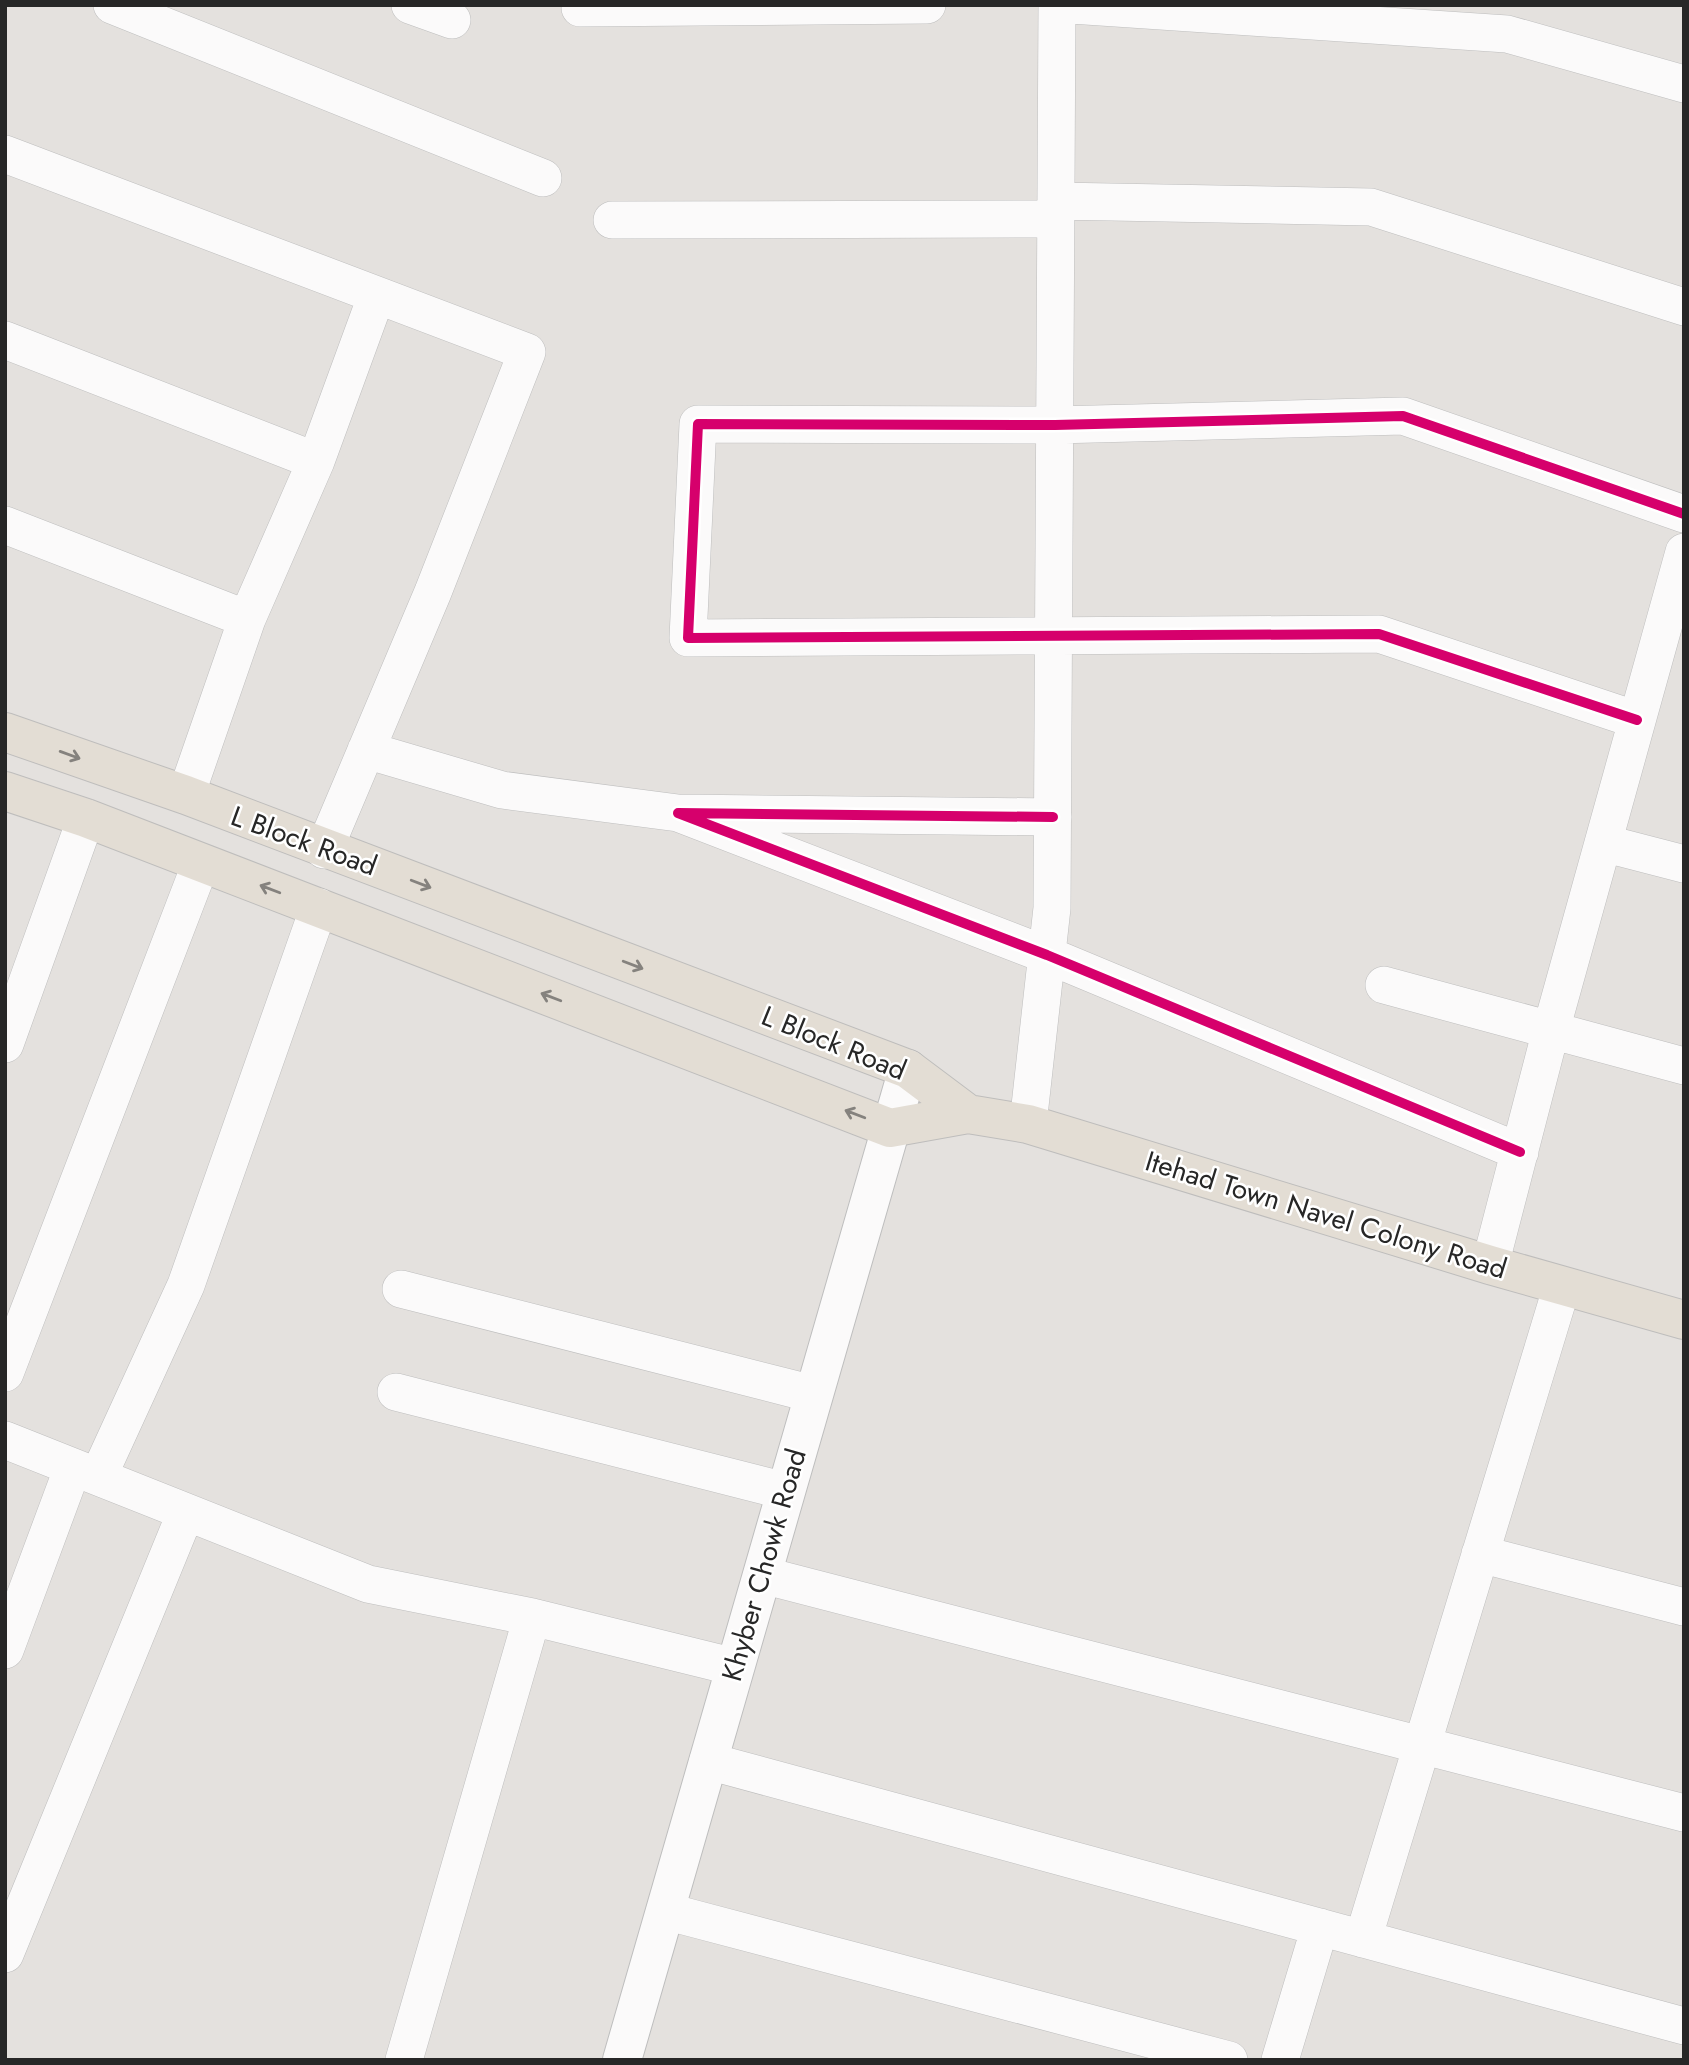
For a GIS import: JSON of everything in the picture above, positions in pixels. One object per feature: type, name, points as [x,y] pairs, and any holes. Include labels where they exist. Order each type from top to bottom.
[{"type":"main road","name":"L Block Road","points":[[5,732],[186,795],[324,850],[908,1069],[968,1114]]},
{"type":"main road","name":"L Block Road","points":[[5,791],[86,818],[890,1128],[968,1114]]},
{"type":"main road","name":"Itehad Town Navel Colony Road","points":[[968,1114],[1028,1124],[1490,1265],[1684,1320]]},
{"type":"street","points":[[112,5],[543,178]]},
{"type":"street","points":[[410,5],[452,20]]},
{"type":"street","points":[[580,8],[927,5]]},
{"type":"street","points":[[1028,1124],[1052,908],[1058,5]]},
{"type":"street","points":[[1071,5],[1507,34],[1684,84]]},
{"type":"street","points":[[5,154],[376,297],[527,352],[433,592],[324,850]]},
{"type":"street","points":[[612,220],[1056,210],[1371,207],[1684,307]]},
{"type":"street","points":[[186,795],[247,619],[316,461],[376,297]]},
{"type":"street","points":[[5,340],[316,461]]},
{"type":"street","points":[[1637,720],[1378,634],[688,638],[698,424],[1055,425],[1403,416],[1684,514]]},
{"type":"street","points":[[5,526],[247,619]]},
{"type":"street","points":[[1490,1265],[1551,1030],[1637,720],[1674,626],[1684,552]]},
{"type":"street","points":[[366,750],[502,790],[678,813],[1053,817]]},
{"type":"street","points":[[678,813],[1047,955],[1520,1152]]},
{"type":"street","points":[[5,1044],[86,818]]},
{"type":"street","points":[[1603,843],[1684,864]]},
{"type":"street","points":[[5,1373],[201,863]]},
{"type":"street","points":[[5,1650],[86,1472],[186,1285],[319,907]]},
{"type":"street","points":[[1384,985],[1684,1066]]},
{"type":"street","name":"Khyber Chowk Road","points":[[622,2060],[908,1069]]},
{"type":"street","points":[[1363,1939],[1562,1286]]},
{"type":"street","points":[[401,1289],[813,1394]]},
{"type":"street","points":[[397,1392],[785,1491]]},
{"type":"street","points":[[5,1440],[368,1584],[532,1617],[735,1667]]},
{"type":"street","points":[[5,1954],[186,1512]]},
{"type":"street","points":[[1480,1554],[1684,1607]]},
{"type":"street","points":[[762,1575],[1684,1813]]},
{"type":"street","points":[[404,2060],[532,1617]]},
{"type":"street","points":[[708,1761],[1684,2026]]},
{"type":"street","points":[[665,1911],[1229,2060]]},
{"type":"street","points":[[1280,2060],[1320,1927]]},
{"type":"cycle path","points":[[1637,720],[1379,634],[688,638],[698,424],[1055,425],[1403,416],[1684,514]]},
{"type":"cycle path","points":[[1053,817],[678,813],[1047,955],[1520,1152]]}]
